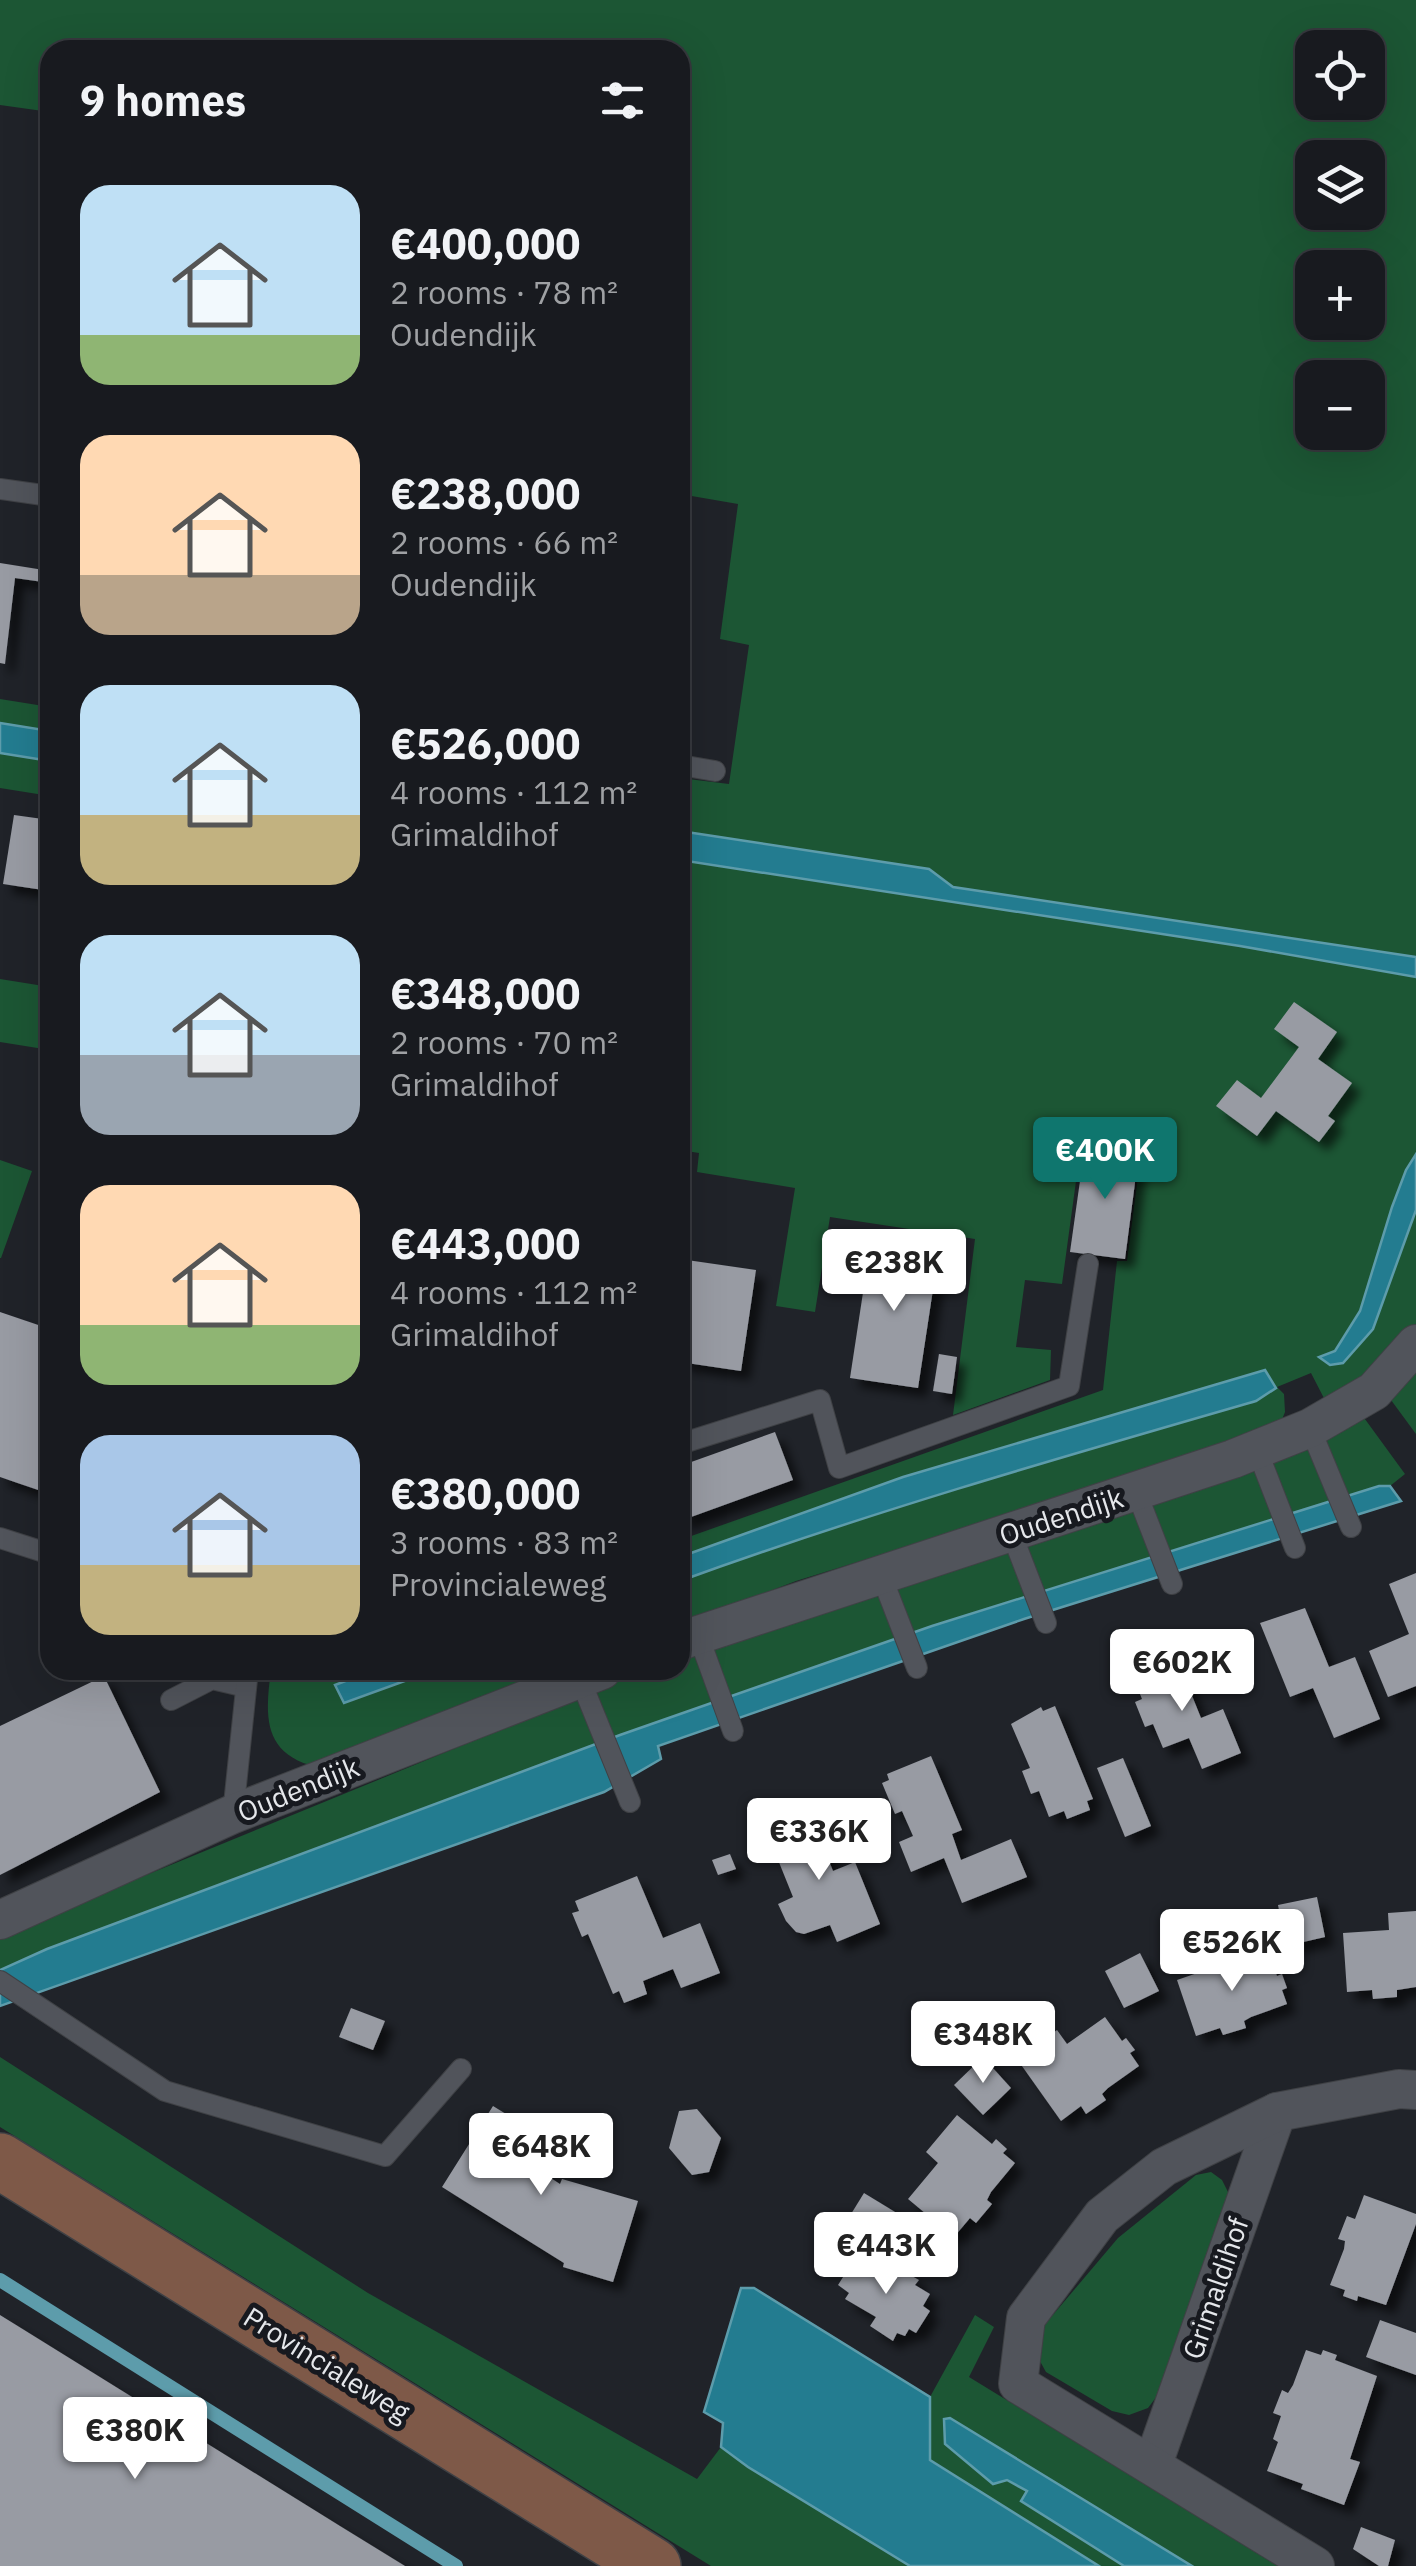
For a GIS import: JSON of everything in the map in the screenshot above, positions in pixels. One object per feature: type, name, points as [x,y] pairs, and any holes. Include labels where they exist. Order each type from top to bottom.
[{"type":"main road","name":"Provincialeweg","points":[[0,2162],[653,2566]]},
{"type":"street","name":"Oudendijk","points":[[690,1638],[1257,1450],[1310,1428],[1374,1392],[1416,1344]]},
{"type":"street","name":"Oudendijk","points":[[0,1920],[233,1814],[576,1680]]},
{"type":"street","points":[[1315,2566],[1018,2384],[1026,2318],[1102,2216],[1164,2167],[1277,2112],[1399,2089],[1416,2090]]},
{"type":"street","name":"Grimaldihof","points":[[1153,2464],[1277,2112]]},
{"type":"lane","points":[[0,489],[40,495]]},
{"type":"lane","points":[[690,766],[715,770]]},
{"type":"lane","points":[[690,1441],[820,1400],[839,1468],[1070,1386],[1088,1264]]},
{"type":"lane","points":[[1310,1428],[1351,1527]]},
{"type":"lane","points":[[1257,1450],[1295,1548]]},
{"type":"lane","points":[[1136,1491],[1172,1584]]},
{"type":"lane","points":[[1012,1532],[1046,1623]]},
{"type":"lane","points":[[0,1538],[40,1551]]},
{"type":"lane","points":[[881,1575],[917,1668]]},
{"type":"lane","points":[[690,1640],[716,1685],[733,1731]]},
{"type":"lane","points":[[170,1700],[212,1680]]},
{"type":"lane","points":[[233,1814],[247,1680]]},
{"type":"lane","points":[[592,1680],[598,1724],[630,1802]]},
{"type":"lane","points":[[0,1980],[165,2091],[385,2156],[461,2069]]},
{"type":"green space","points":[[0,0],[1416,0],[1416,957],[953,887],[929,869],[690,833],[690,779],[729,784],[749,645],[720,639],[738,504],[690,496],[690,40],[40,40],[40,111],[0,105]]},
{"type":"green space","points":[[0,699],[40,705],[40,729],[0,723]]},
{"type":"green space","points":[[0,753],[40,759],[40,794],[0,788]]},
{"type":"green space","points":[[690,862],[1416,977],[1416,1154],[1392,1207],[1360,1311],[1335,1351],[1321,1357],[1330,1365],[1373,1329],[1416,1210],[1416,1326],[1385,1364],[1328,1406],[1311,1373],[1277,1387],[1284,1394],[1285,1412],[1277,1432],[796,1581],[690,1621],[690,1577],[823,1529],[1011,1471],[1265,1370],[903,1477],[690,1553],[690,1536],[1103,1390],[1117,1261],[1127,1261],[1142,1146],[1082,1137],[1062,1284],[1025,1280],[1016,1347],[1051,1350],[1050,1380],[953,1415],[975,1239],[830,1217],[815,1312],[776,1306],[795,1188],[697,1172],[699,1153],[690,1152]]},
{"type":"green space","points":[[0,979],[40,985],[40,1048],[0,1042]]},
{"type":"green space","points":[[0,1160],[32,1171],[1,1258],[0,1258]]},
{"type":"green space","points":[[1416,1369],[1416,1434],[1391,1400]]},
{"type":"green space","points":[[1362,1415],[1405,1474],[1390,1486],[1379,1486],[47,1949],[0,1970],[0,1935],[622,1680],[690,1680],[690,1653],[1311,1448]]},
{"type":"green space","points":[[270,1680],[348,1680],[335,1685],[345,1702],[407,1680],[539,1680],[317,1767],[286,1753],[277,1742],[268,1717]]},
{"type":"green space","points":[[0,2057],[368,2293],[697,2479],[721,2447],[910,2566],[711,2566],[0,2127]]},
{"type":"green space","points":[[1211,2172],[1222,2180],[1230,2196],[1157,2396],[1148,2408],[1129,2415],[1112,2411],[1046,2372],[1036,2354],[1041,2329],[1118,2238],[1196,2175]]},
{"type":"green space","points":[[975,2315],[994,2327],[969,2377],[1278,2566],[1192,2566],[950,2418],[1007,2480],[1027,2491],[1022,2501],[1124,2566],[1099,2566],[929,2460],[930,2397]]},
{"type":"water","points":[[0,723],[40,729],[40,759],[0,753]]},
{"type":"water","points":[[690,833],[929,869],[953,887],[1416,957],[1416,977],[690,862]]},
{"type":"water","points":[[1416,1154],[1416,1210],[1373,1329],[1343,1363],[1330,1365],[1319,1357],[1335,1351],[1360,1311],[1392,1207]]},
{"type":"water","points":[[1265,1370],[1276,1388],[1256,1401],[895,1508],[690,1577],[690,1553],[903,1477]]},
{"type":"water","points":[[1379,1486],[1390,1486],[1401,1501],[1024,1619],[658,1746],[661,1759],[604,1792],[0,2006],[0,1970],[47,1949],[620,1735],[932,1626]]},
{"type":"water","points":[[348,1680],[407,1680],[344,1703],[335,1685]]},
{"type":"water","points":[[741,2288],[754,2288],[930,2397],[930,2460],[1099,2566],[910,2566],[721,2447],[723,2423],[704,2412]]},
{"type":"water","points":[[950,2418],[1192,2566],[1124,2566],[1021,2501],[1027,2491],[1007,2480],[993,2484],[945,2444],[944,2419]]},
{"type":"building","points":[[0,563],[40,569],[40,582],[15,578],[5,664],[0,663]]},
{"type":"building","points":[[14,815],[40,819],[40,890],[3,884]]},
{"type":"building","points":[[1294,1002],[1337,1032],[1318,1059],[1352,1083],[1328,1116],[1335,1121],[1319,1142],[1276,1111],[1257,1136],[1216,1106],[1237,1080],[1261,1098],[1299,1047],[1274,1029]]},
{"type":"building","points":[[1085,1145],[1139,1152],[1125,1259],[1070,1252]]},
{"type":"building","points":[[871,1240],[939,1250],[918,1388],[850,1378]]},
{"type":"building","points":[[690,1260],[756,1270],[741,1371],[690,1363]]},
{"type":"building","points":[[0,1312],[40,1326],[40,1491],[0,1477]]},
{"type":"building","points":[[939,1354],[957,1357],[952,1394],[933,1391]]},
{"type":"building","points":[[775,1432],[793,1480],[690,1517],[690,1462]]},
{"type":"building","points":[[1416,1573],[1416,1686],[1388,1697],[1369,1651],[1409,1634],[1389,1584]]},
{"type":"building","points":[[1305,1608],[1329,1667],[1355,1657],[1380,1719],[1334,1738],[1313,1688],[1290,1697],[1260,1623]]},
{"type":"building","points":[[1176,1656],[1201,1718],[1223,1709],[1241,1753],[1202,1769],[1189,1738],[1163,1748],[1153,1724],[1145,1727],[1135,1702],[1142,1699],[1132,1674],[1162,1658],[1163,1661]]},
{"type":"building","points":[[96,1680],[106,1680],[160,1792],[0,1875],[0,1726]]},
{"type":"building","points":[[1055,1706],[1093,1799],[1087,1801],[1090,1810],[1067,1819],[1064,1811],[1049,1817],[1039,1791],[1031,1794],[1022,1771],[1030,1768],[1011,1724],[1041,1707],[1043,1711]]},
{"type":"building","points":[[931,1756],[962,1830],[952,1834],[961,1860],[1011,1839],[1027,1877],[962,1903],[944,1858],[911,1872],[899,1842],[913,1836],[902,1811],[895,1814],[882,1783],[889,1780],[887,1774]]},
{"type":"building","points":[[1123,1758],[1151,1826],[1125,1837],[1097,1768]]},
{"type":"building","points":[[804,1809],[806,1814],[810,1813],[833,1871],[855,1862],[880,1924],[837,1942],[830,1925],[804,1934],[796,1932],[786,1921],[778,1904],[793,1897],[766,1830],[784,1824],[781,1817]]},
{"type":"building","points":[[730,1854],[736,1869],[718,1875],[712,1860]]},
{"type":"building","points":[[637,1876],[663,1938],[700,1923],[720,1973],[681,1988],[673,1969],[643,1981],[647,1994],[624,2003],[619,1991],[613,1994],[588,1934],[582,1937],[572,1913],[579,1911],[575,1901]]},
{"type":"building","points":[[1317,1897],[1325,1937],[1286,1946],[1278,1905]]},
{"type":"building","points":[[1416,1911],[1416,1987],[1397,1990],[1397,1997],[1373,1999],[1372,1990],[1347,1992],[1343,1933],[1389,1930],[1388,1913]]},
{"type":"building","points":[[1267,1949],[1277,1976],[1282,1974],[1287,2004],[1244,2021],[1246,2028],[1223,2035],[1220,2028],[1196,2036],[1177,1980]]},
{"type":"building","points":[[1140,1953],[1159,1991],[1124,2008],[1105,1971]]},
{"type":"building","points":[[351,2008],[385,2021],[373,2050],[339,2037]]},
{"type":"building","points":[[1105,2017],[1122,2041],[1126,2038],[1135,2050],[1130,2053],[1139,2066],[1102,2094],[1106,2100],[1086,2114],[1081,2106],[1061,2121],[1017,2059],[1057,2030],[1067,2044]]},
{"type":"building","points":[[983,2057],[1011,2088],[983,2115],[954,2085]]},
{"type":"building","points":[[493,2106],[553,2143],[537,2169],[560,2184],[562,2179],[638,2201],[613,2282],[563,2267],[564,2263],[442,2187]]},
{"type":"building","points":[[697,2109],[721,2138],[709,2172],[692,2175],[669,2148],[679,2111]]},
{"type":"building","points":[[957,2115],[992,2144],[996,2139],[1007,2149],[1003,2153],[1015,2163],[991,2192],[987,2200],[992,2204],[976,2223],[970,2218],[954,2237],[908,2199],[938,2163],[926,2152]]},
{"type":"building","points":[[864,2193],[900,2215],[878,2249],[843,2227]]},
{"type":"building","points":[[1364,2195],[1416,2214],[1416,2224],[1386,2305],[1358,2296],[1357,2301],[1343,2296],[1345,2290],[1330,2285],[1344,2249],[1345,2241],[1338,2239],[1347,2216],[1355,2219]]},
{"type":"building","points":[[857,2255],[901,2276],[903,2271],[919,2280],[915,2285],[930,2294],[923,2306],[930,2311],[916,2333],[909,2329],[905,2336],[897,2333],[893,2341],[870,2326],[876,2317],[845,2299],[849,2293],[838,2285]]},
{"type":"building","points":[[0,2315],[340,2526],[405,2566],[0,2566]]},
{"type":"building","points":[[1380,2320],[1416,2333],[1416,2375],[1366,2357]]},
{"type":"building","points":[[1306,2350],[1337,2355],[1335,2360],[1377,2376],[1350,2459],[1360,2462],[1344,2505],[1267,2471],[1278,2442],[1273,2439],[1281,2416],[1273,2413],[1282,2390],[1288,2393],[1293,2385]]},
{"type":"building","points":[[1361,2527],[1395,2540],[1388,2566],[1379,2566],[1353,2549]]},
{"type":"waterway","points":[[0,2280],[456,2566]]}]
